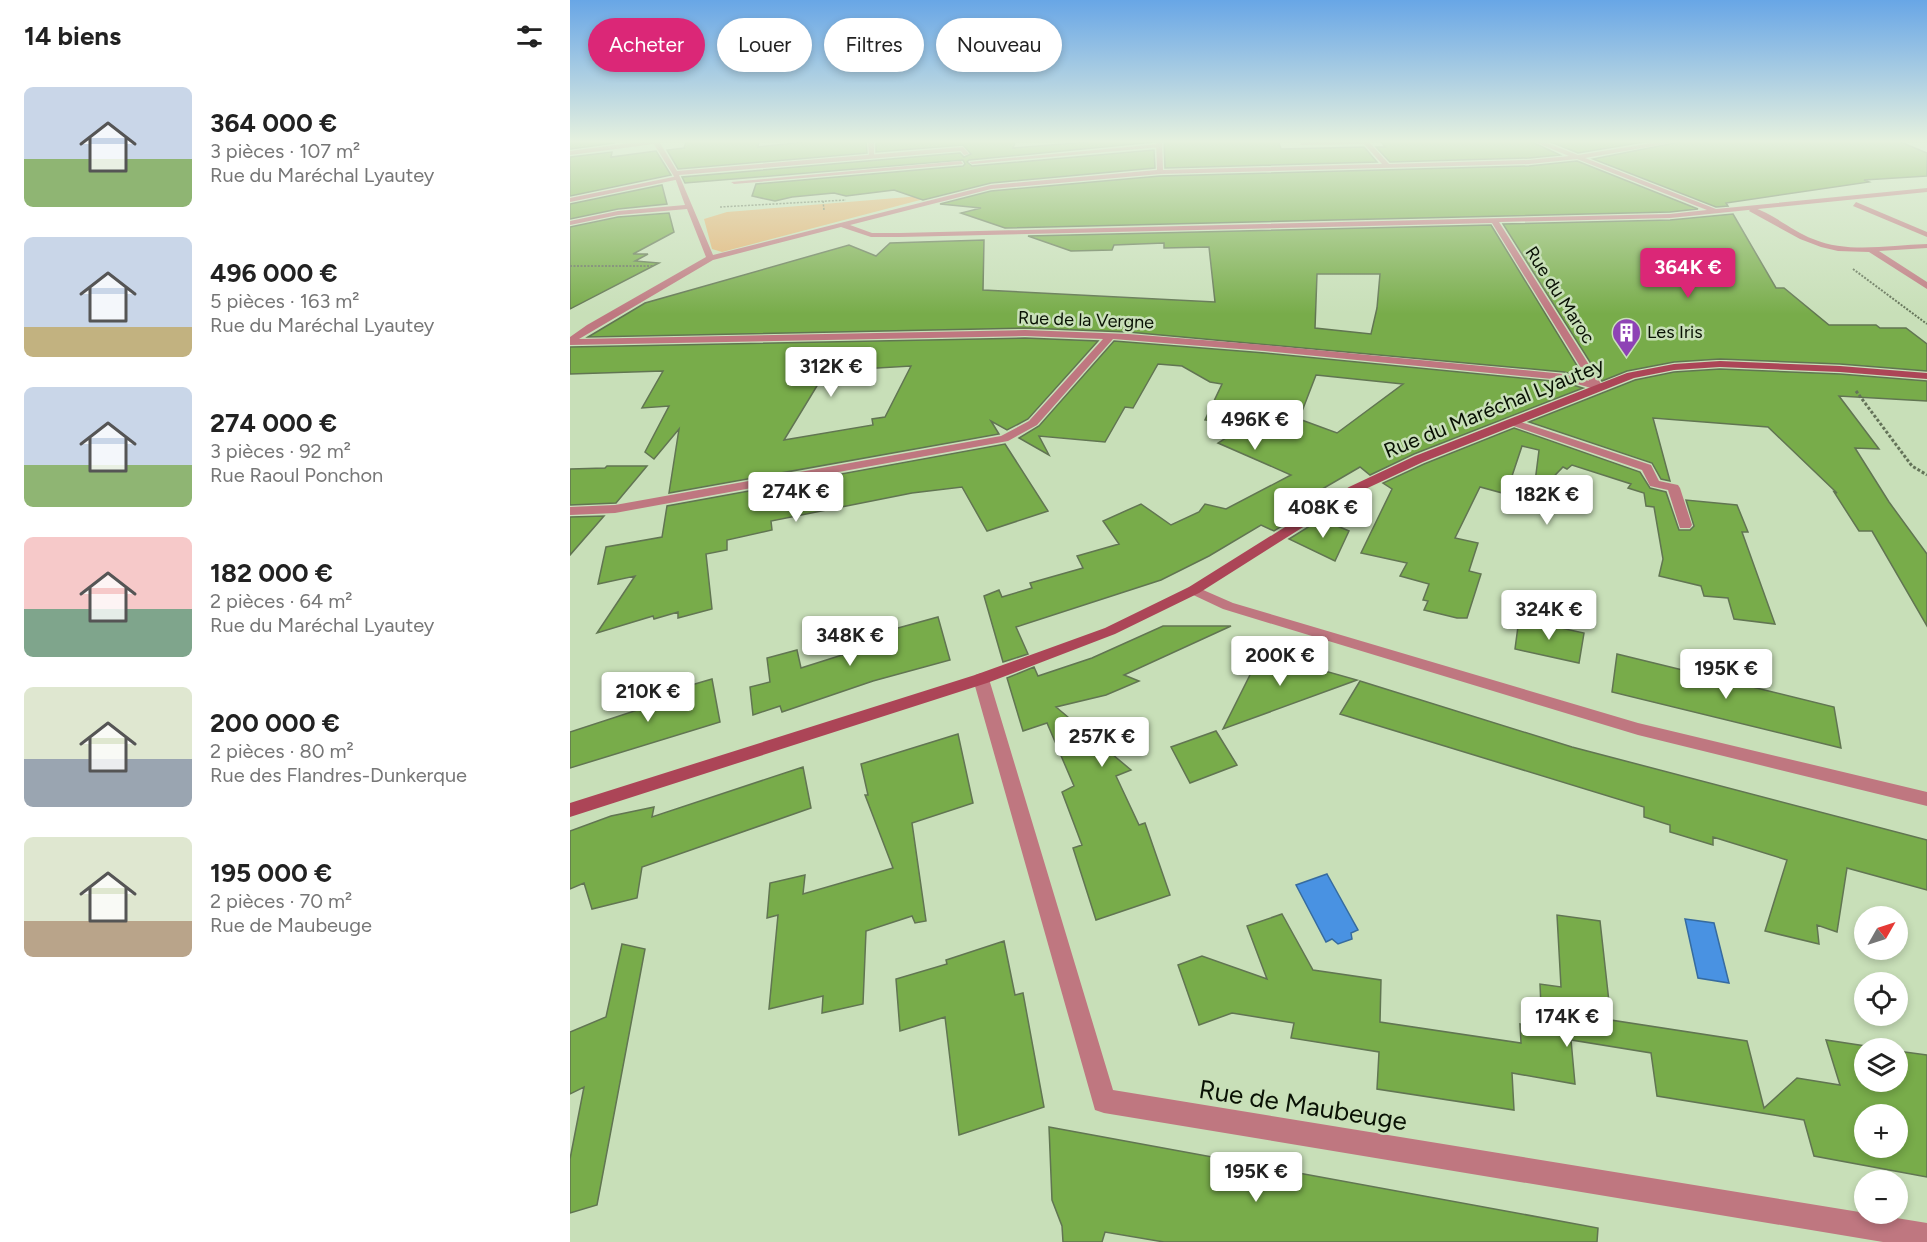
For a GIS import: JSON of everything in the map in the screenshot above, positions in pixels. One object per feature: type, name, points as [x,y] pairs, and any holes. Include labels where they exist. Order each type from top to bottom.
[{"type":"main road","name":"Rue du Maréchal Lyautey","points":[[570,810],[981,679],[1110,632],[1194,591],[1353,490],[1419,459],[1631,375],[1674,367],[1767,364],[1927,376]]},
{"type":"street","points":[[685,198],[710,258]]},
{"type":"street","points":[[570,342],[590,327],[710,258],[946,198]]},
{"type":"street","points":[[1682,198],[1719,212]]},
{"type":"street","points":[[840,224],[871,235],[900,235],[1670,216],[1752,210],[1857,198]]},
{"type":"street","points":[[1856,204],[1927,235]]},
{"type":"street","points":[[570,223],[618,213],[688,207]]},
{"type":"street","points":[[1752,210],[1810,242],[1836,248],[1927,246]]},
{"type":"street","name":"Rue du Maroc","points":[[1494,220],[1598,387]]},
{"type":"street","points":[[1869,248],[1927,286]]},
{"type":"street","name":"Rue de la Vergne","points":[[570,342],[1025,333],[1265,348],[1563,378],[1598,387]]},
{"type":"street","points":[[570,511],[615,509],[1004,439],[1033,423],[1110,337]]},
{"type":"street","points":[[1512,422],[1647,468],[1654,483],[1674,488],[1685,525]]},
{"type":"street","points":[[1194,591],[1228,606],[1638,729],[1927,799]]},
{"type":"street","name":"Rue de Maubeuge","points":[[981,679],[1104,1101],[1927,1236]]},
{"type":"path","points":[[720,207],[846,200]]},
{"type":"path","points":[[570,266],[628,264],[690,269]]},
{"type":"path","points":[[1839,369],[1912,466],[1927,475]]},
{"type":"shaded area","points":[[897,198],[924,199],[722,252],[712,249],[704,219],[727,212]]},
{"type":"water","points":[[1327,874],[1358,930],[1351,933],[1352,939],[1338,944],[1332,939],[1326,942],[1296,885]]},
{"type":"water","points":[[1685,919],[1714,923],[1729,983],[1698,978]]},
{"type":"building","points":[[599,198],[665,198],[667,204],[618,209],[570,219],[570,204]]},
{"type":"building","points":[[761,198],[788,198],[775,201]]},
{"type":"building","points":[[964,198],[1670,198],[1698,209],[1670,212],[1005,228],[961,213],[981,208],[940,204]]},
{"type":"building","points":[[1693,198],[1760,198],[1726,203],[1728,206],[1716,207]]},
{"type":"building","points":[[669,213],[674,232],[633,254],[648,254],[635,261],[659,263],[570,309],[570,227],[618,217]]},
{"type":"building","points":[[1733,214],[1776,288],[1784,288],[1829,325],[1876,325],[1880,328],[1906,328],[1927,344],[1927,371],[1840,364],[1720,359],[1674,362],[1627,371],[1602,381],[1503,224],[1670,220]]},
{"type":"building","points":[[1491,225],[1584,377],[1564,372],[1128,332],[1025,328],[588,337],[645,303],[849,245],[876,256],[890,243],[984,240],[983,290],[1215,302],[1209,247],[1164,248],[1164,243],[1114,245],[1112,250],[1071,251],[1028,236]],"holes":[[[1317,274],[1380,274],[1377,308],[1371,334],[1315,328]]]},
{"type":"building","points":[[1025,338],[1098,341],[1028,419],[1007,430],[991,421],[999,434],[669,493],[679,429],[654,459],[645,452],[669,406],[642,408],[663,371],[570,374],[570,347]],"holes":[[[911,366],[885,417],[872,419],[873,425],[784,440],[826,371]]]},
{"type":"building","points":[[1114,341],[1563,382],[1583,388],[1414,454],[1370,475],[1360,467],[1293,506],[1305,512],[1274,531],[1261,525],[1209,556],[1161,580],[1016,627],[1028,654],[1003,662],[984,596],[999,590],[1002,597],[1032,588],[1030,583],[1083,568],[1077,556],[1119,544],[1103,521],[1141,504],[1171,525],[1199,512],[1205,504],[1226,509],[1291,475],[1218,443],[1246,425],[1205,420],[1222,384],[1210,382],[1182,366],[1158,364],[1133,408],[1125,407],[1105,442],[1039,436],[1049,455],[1019,438],[1039,426]],"holes":[[[1316,375],[1403,384],[1337,433],[1299,419]]]},
{"type":"building","points":[[1720,369],[1840,374],[1927,381],[1927,401],[1839,396],[1879,449],[1855,448],[1889,502],[1927,554],[1927,626],[1872,531],[1859,531],[1834,492],[1837,493],[1768,427],[1653,418],[1670,481],[1661,479],[1652,463],[1529,422],[1635,380],[1674,372]]},
{"type":"building","points":[[1514,428],[1640,472],[1650,488],[1666,492],[1679,530],[1690,530],[1694,526],[1686,500],[1737,505],[1748,532],[1742,532],[1775,624],[1734,619],[1728,598],[1704,596],[1701,586],[1659,576],[1663,559],[1654,507],[1646,506],[1644,493],[1628,488],[1631,484],[1572,465],[1567,469],[1563,467],[1533,498],[1539,450],[1522,446],[1506,494],[1480,487],[1455,538],[1478,543],[1469,571],[1481,574],[1467,618],[1457,618],[1424,610],[1428,601],[1423,600],[1429,584],[1400,576],[1407,563],[1361,553],[1392,489],[1383,483]]},
{"type":"building","points":[[1005,444],[1048,511],[987,531],[962,487],[912,493],[771,521],[772,530],[727,540],[727,550],[706,554],[712,609],[678,618],[678,612],[654,619],[653,616],[597,633],[635,576],[598,584],[606,547],[662,537],[667,506]]},
{"type":"building","points":[[607,466],[647,466],[616,503],[570,505],[570,469],[605,468]]},
{"type":"building","points":[[604,516],[570,555],[570,517]]},
{"type":"building","points":[[1321,519],[1349,531],[1335,561],[1289,539]]},
{"type":"building","points":[[938,617],[950,660],[873,681],[782,712],[780,706],[753,715],[750,687],[770,682],[767,658],[797,650],[801,668],[861,649],[858,639]]},
{"type":"building","points":[[1519,619],[1584,633],[1579,663],[1515,649]]},
{"type":"building","points":[[1163,626],[1231,626],[1124,675],[1139,681],[1106,695],[1056,707],[1131,770],[1116,776],[1139,825],[1145,823],[1170,895],[1096,920],[1073,848],[1082,845],[1062,792],[1074,786],[1047,723],[1023,731],[1007,678],[1034,667],[1038,676],[1092,658]]},
{"type":"building","points":[[1261,653],[1357,680],[1223,729]]},
{"type":"building","points":[[1617,654],[1834,707],[1841,748],[1612,692]]},
{"type":"building","points":[[712,679],[720,722],[570,768],[570,732],[659,703],[658,690],[688,682],[688,686]]},
{"type":"building","points":[[1360,681],[1572,747],[1927,840],[1927,890],[1847,868],[1837,932],[1817,925],[1819,944],[1765,931],[1787,860],[1713,837],[1713,845],[1670,832],[1670,825],[1644,817],[1644,807],[1340,714]]},
{"type":"building","points":[[1216,731],[1237,765],[1190,783],[1171,747]]},
{"type":"building","points":[[958,734],[973,803],[912,823],[926,921],[915,923],[912,916],[866,931],[863,1004],[822,1013],[823,996],[769,1009],[778,915],[767,918],[770,883],[805,875],[803,894],[893,868],[865,795],[868,795],[861,764]]},
{"type":"building","points":[[803,767],[811,808],[642,867],[637,898],[592,909],[584,883],[570,889],[570,831],[611,816],[654,807],[652,817]]},
{"type":"building","points":[[1282,914],[1313,970],[1381,980],[1380,1022],[1521,1043],[1520,1024],[1542,1029],[1540,984],[1561,987],[1557,915],[1600,921],[1611,1020],[1747,1041],[1764,1108],[1797,1078],[1840,1085],[1826,1040],[1854,1044],[1854,1092],[1908,1092],[1908,1052],[1927,1055],[1927,1177],[1908,1173],[1908,1170],[1889,1170],[1814,1156],[1804,1120],[1657,1096],[1651,1053],[1571,1040],[1575,1084],[1512,1073],[1514,1110],[1377,1089],[1379,1052],[1291,1038],[1294,1023],[1232,1013],[1199,1025],[1178,965],[1202,956],[1267,979],[1247,926]]},
{"type":"building","points":[[1004,941],[1015,995],[1023,993],[1044,1107],[959,1135],[945,1017],[900,1031],[896,979],[947,964],[946,960]]},
{"type":"building","points":[[622,944],[645,949],[597,1205],[570,1213],[570,1159],[584,1087],[570,1094],[570,1032],[606,1017]]},
{"type":"building","points":[[1049,1127],[1598,1228],[1597,1242],[1164,1242],[1105,1232],[1102,1242],[1063,1242],[1062,1226],[1052,1200]]},
{"type":"place","name":"Les Iris","points":[[1626,358]]}]
